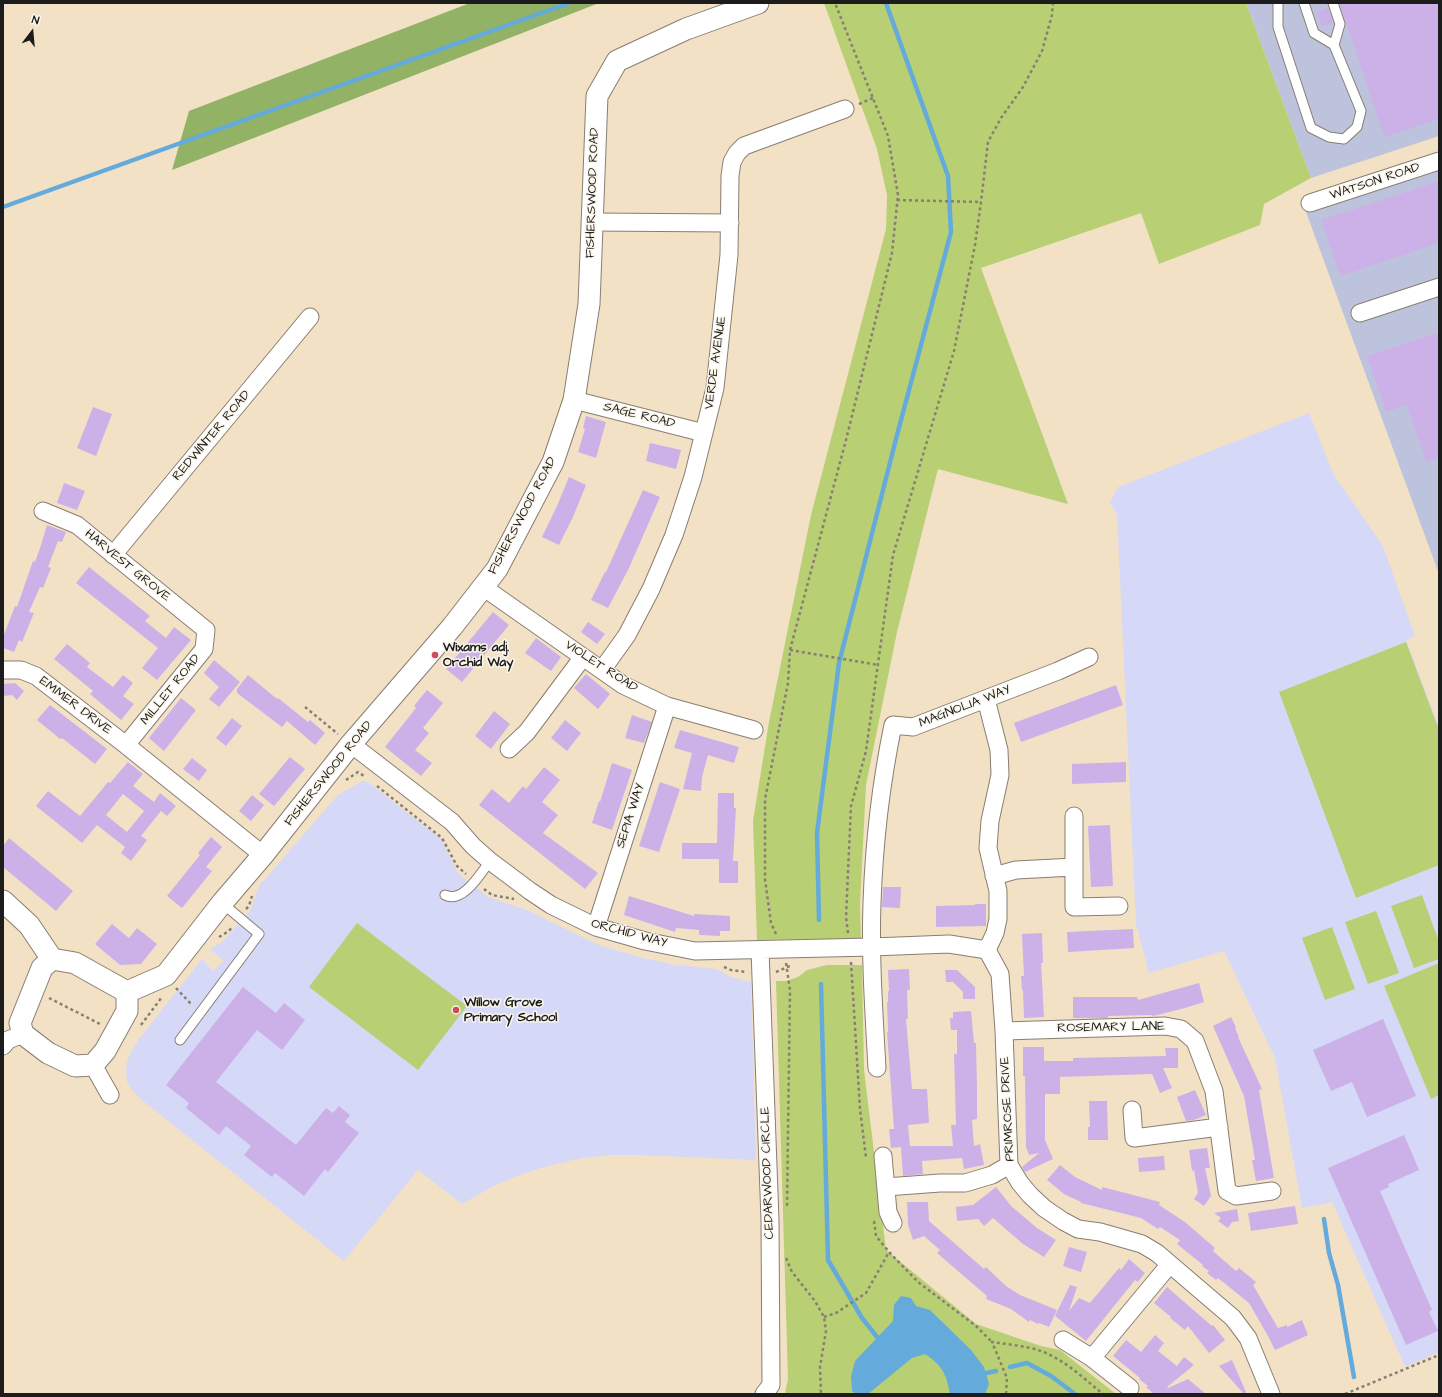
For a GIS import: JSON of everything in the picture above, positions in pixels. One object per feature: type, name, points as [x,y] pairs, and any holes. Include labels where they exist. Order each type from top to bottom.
[{"type":"street","name":"FISHERSWOOD ROAD","points":[[127,992],[169,980],[222,904],[351,744],[452,627],[497,570],[553,462],[574,400],[589,304],[597,96],[617,61],[686,29],[758,3]]},
{"type":"street","name":"VERDE AVENUE","points":[[602,670],[627,635],[651,589],[674,535],[693,477],[715,388],[729,255],[730,176],[732,162],[737,153],[744,146],[845,109]]},
{"type":"street","name":"WATSON ROAD","points":[[1310,203],[1439,161]]},
{"type":"street","points":[[592,222],[730,223]]},
{"type":"street","points":[[1360,313],[1439,286]]},
{"type":"street","name":"REDWINTER ROAD","points":[[113,555],[310,317]]},
{"type":"street","name":"SAGE ROAD","points":[[574,400],[704,433]]},
{"type":"street","name":"HARVEST GROVE","points":[[43,511],[77,526],[206,630]]},
{"type":"street","name":"VIOLET ROAD","points":[[483,587],[623,685],[667,706],[754,730]]},
{"type":"street","name":"MILLET ROAD","points":[[124,744],[204,649],[206,630]]},
{"type":"street","points":[[509,749],[526,732],[583,657]]},
{"type":"street","name":"MAGNOLIA WAY","points":[[872,947],[872,902],[877,830],[882,785],[893,725],[913,726],[1058,671],[1090,657]]},
{"type":"street","name":"EMMER DRIVE","points":[[3,670],[21,670],[36,676],[263,855]]},
{"type":"street","points":[[986,699],[999,750],[1000,775],[990,821],[988,848],[998,892],[998,919],[995,933],[987,950]]},
{"type":"street","name":"SEPIA WAY","points":[[596,927],[667,706]]},
{"type":"street","name":"ORCHID WAY","points":[[351,744],[452,822],[473,846],[490,861],[530,891],[551,904],[596,927],[645,941],[695,951],[949,944],[987,950]]},
{"type":"street","points":[[1074,816],[1074,907],[1119,906]]},
{"type":"street","points":[[994,876],[1016,870],[1074,867]]},
{"type":"street","points":[[3,901],[29,925],[52,959],[75,963],[127,992],[127,1011],[105,1051],[93,1065],[75,1066],[48,1053],[23,1034],[20,1023],[42,968],[52,959]]},
{"type":"street","points":[[872,947],[877,1068]]},
{"type":"street","name":"CEDARWOOD CIRCLE","points":[[760,950],[770,1385],[764,1394]]},
{"type":"street","name":"PRIMROSE DRIVE","points":[[987,950],[1000,974],[1004,1031],[1009,1164],[1020,1183],[1044,1208],[1062,1221],[1078,1229],[1100,1232],[1142,1244],[1157,1253],[1233,1318],[1248,1338],[1271,1394]]},
{"type":"street","name":"ROSEMARY LANE","points":[[1004,1031],[1165,1026],[1181,1029],[1195,1042],[1214,1091],[1220,1127],[1227,1191],[1236,1196],[1272,1191]]},
{"type":"street","points":[[3,1046],[8,1040],[23,1034]]},
{"type":"street","points":[[93,1065],[110,1094]]},
{"type":"street","points":[[1132,1110],[1134,1138],[1220,1127]]},
{"type":"street","points":[[884,1156],[888,1212],[893,1223]]},
{"type":"street","points":[[886,1187],[940,1183],[965,1183],[992,1175],[1009,1164]]},
{"type":"street","points":[[1092,1358],[1170,1264]]},
{"type":"street","points":[[1063,1340],[1092,1358],[1130,1388]]},
{"type":"lane","points":[[1278,3],[1278,27],[1311,128],[1329,138],[1344,139],[1357,127],[1361,111],[1334,45],[1314,33],[1304,3]]},
{"type":"lane","points":[[1333,3],[1340,24],[1334,45]]},
{"type":"lane","points":[[445,895],[450,897],[463,894],[475,882],[490,861]]},
{"type":"lane","points":[[180,1040],[259,934],[222,904]]},
{"type":"path","points":[[786,1209],[790,990],[783,949],[771,923],[765,879],[765,800],[788,683],[790,650],[846,440],[892,253],[898,195],[888,136],[835,3]]},
{"type":"path","points":[[850,947],[846,917],[851,806],[866,751],[893,555],[954,351],[975,245],[988,142],[1001,118],[1023,87],[1042,51],[1052,15],[1053,3]]},
{"type":"path","points":[[897,200],[981,202]]},
{"type":"path","points":[[790,650],[878,665]]},
{"type":"path","points":[[305,707],[351,744]]},
{"type":"path","points":[[340,783],[358,772],[367,778]]},
{"type":"path","points":[[373,783],[442,838],[457,866],[475,882],[492,895],[520,900]]},
{"type":"path","points":[[218,938],[229,931],[249,906],[253,894]]},
{"type":"path","points":[[718,964],[731,970],[752,974],[771,974],[793,964]]},
{"type":"path","points":[[139,1028],[169,980],[187,1001],[201,1012]]},
{"type":"path","points":[[34,990],[115,1032]]},
{"type":"path","points":[[824,1317],[836,1313],[866,1293],[888,1252]]},
{"type":"path","points":[[785,1255],[792,1272],[815,1301],[824,1317],[826,1331],[820,1367],[821,1394]]},
{"type":"path","points":[[1006,1394],[1007,1378],[992,1342],[1038,1350],[1051,1355],[1060,1360],[1103,1394]]},
{"type":"path","points":[[1345,1394],[1439,1355]]},
{"type":"shaded area","points":[[1246,3],[1439,3],[1439,136],[1311,178]]},
{"type":"shaded area","points":[[1439,169],[1439,574],[1306,212]]},
{"type":"shaded area","points":[[1309,413],[1334,475],[1383,546],[1415,636],[1406,640],[1439,727],[1439,1352],[1405,1367],[1332,1202],[1302,1208],[1275,1058],[1224,951],[1149,973],[1136,924],[1117,515],[1110,502],[1118,487]]},
{"type":"shaded area","name":"Willow Grove Primary School","points":[[363,781],[368,782],[441,839],[458,873],[488,897],[527,910],[601,946],[643,958],[676,965],[718,970],[731,977],[751,982],[756,1160],[636,1155],[612,1155],[582,1158],[544,1167],[514,1177],[490,1188],[462,1204],[418,1170],[344,1261],[143,1101],[132,1090],[127,1082],[126,1065],[130,1054],[139,1039],[202,959],[213,971],[224,961],[210,949],[222,942],[250,911],[259,886],[338,795]]},
{"type":"green space","points":[[470,3],[599,3],[172,170],[189,111]]},
{"type":"green space","points":[[824,3],[1246,3],[1311,178],[1264,204],[1260,225],[1159,264],[1141,213],[981,268],[1068,504],[938,469],[897,632],[866,785],[860,904],[861,939],[757,940],[753,821],[769,722],[811,515],[886,229],[887,195],[877,149]]},
{"type":"green space","points":[[1406,642],[1439,730],[1439,865],[1356,898],[1279,692]]},
{"type":"green space","points":[[1422,895],[1439,942],[1439,959],[1414,968],[1391,906]]},
{"type":"green space","points":[[1376,911],[1399,973],[1368,984],[1345,922]]},
{"type":"green space","points":[[357,923],[467,1006],[418,1070],[309,987]]},
{"type":"green space","points":[[1332,927],[1355,989],[1325,1000],[1302,938]]},
{"type":"green space","points":[[1439,963],[1439,1095],[1431,1099],[1384,986]]},
{"type":"green space","points":[[827,965],[862,965],[864,1070],[886,1250],[976,1324],[1041,1346],[1060,1350],[1116,1394],[785,1394],[788,1379],[776,981],[786,981],[798,977],[807,970]]},
{"type":"water","points":[[901,1296],[911,1298],[916,1306],[930,1310],[971,1350],[984,1367],[989,1384],[985,1394],[950,1394],[943,1371],[936,1362],[925,1354],[912,1358],[868,1394],[856,1394],[852,1391],[851,1377],[855,1361],[893,1321],[894,1305]]},
{"type":"building","points":[[1439,3],[1439,119],[1384,137],[1340,4]]},
{"type":"building","points":[[1328,8],[1333,23],[1322,27],[1317,12]]},
{"type":"building","points":[[1439,181],[1439,243],[1340,276],[1321,220]]},
{"type":"building","points":[[1439,332],[1439,458],[1426,462],[1407,405],[1386,412],[1367,356]]},
{"type":"building","points":[[93,407],[112,414],[96,456],[77,448]]},
{"type":"building","points":[[586,416],[606,422],[596,458],[578,452],[585,429],[583,428]]},
{"type":"building","points":[[650,443],[681,450],[676,469],[646,461]]},
{"type":"building","points":[[569,477],[586,485],[573,517],[559,545],[542,537]]},
{"type":"building","points":[[64,483],[85,491],[77,510],[57,503]]},
{"type":"building","points":[[643,490],[660,497],[629,568],[608,608],[591,600],[606,572]]},
{"type":"building","points":[[47,525],[66,532],[62,542],[58,541],[48,567],[51,568],[43,588],[40,587],[29,612],[34,613],[22,642],[19,640],[14,652],[3,648],[3,637],[15,606],[17,607],[33,561],[35,562]]},
{"type":"building","points":[[89,567],[150,616],[145,621],[166,638],[174,627],[191,640],[157,680],[142,668],[158,648],[76,583]]},
{"type":"building","points":[[493,612],[509,625],[462,682],[446,669]]},
{"type":"building","points":[[588,622],[605,634],[597,644],[581,632]]},
{"type":"building","points":[[536,638],[561,657],[551,671],[525,653]]},
{"type":"building","points":[[67,644],[90,663],[87,667],[113,687],[123,675],[133,683],[123,696],[134,704],[121,720],[90,694],[93,691],[54,659]]},
{"type":"building","points":[[214,660],[240,682],[219,707],[209,699],[219,687],[204,673]]},
{"type":"building","points":[[586,674],[610,694],[598,709],[574,688]]},
{"type":"building","points":[[248,675],[277,699],[278,698],[308,722],[310,720],[325,733],[315,745],[287,721],[282,727],[237,693],[237,689]]},
{"type":"building","points":[[15,683],[24,691],[17,700],[12,695],[3,696],[3,684]]},
{"type":"building","points":[[1116,685],[1123,705],[1021,742],[1014,723]]},
{"type":"building","points":[[427,690],[443,703],[423,728],[429,733],[415,750],[432,763],[421,776],[385,747],[416,708],[414,706]]},
{"type":"building","points":[[181,698],[196,710],[164,751],[149,738]]},
{"type":"building","points":[[50,705],[107,749],[95,764],[62,738],[60,739],[37,720]]},
{"type":"building","points":[[494,711],[510,724],[491,749],[475,736]]},
{"type":"building","points":[[632,715],[652,722],[644,743],[625,738]]},
{"type":"building","points":[[232,718],[242,726],[226,746],[216,738]]},
{"type":"building","points":[[565,720],[581,733],[567,751],[551,738]]},
{"type":"building","points":[[680,730],[739,747],[734,763],[708,755],[702,777],[701,791],[683,789],[692,753],[674,748]]},
{"type":"building","points":[[290,757],[305,769],[274,806],[259,794]]},
{"type":"building","points":[[192,758],[207,770],[199,781],[183,769]]},
{"type":"building","points":[[128,762],[143,774],[133,786],[154,802],[160,793],[176,806],[167,816],[161,811],[141,836],[147,840],[131,861],[121,853],[125,847],[97,825],[82,843],[36,806],[48,791],[80,816],[108,782],[110,783]],"holes":[[[123,794],[144,811],[127,832],[106,815]]]},
{"type":"building","points":[[1126,762],[1126,782],[1072,784],[1072,764]]},
{"type":"building","points":[[612,763],[632,770],[612,830],[592,823]]},
{"type":"building","points":[[544,767],[560,780],[542,802],[558,815],[543,833],[598,873],[585,889],[479,805],[492,789],[509,803],[523,786],[526,789]]},
{"type":"building","points":[[660,782],[680,789],[659,852],[639,846]]},
{"type":"building","points":[[718,793],[734,793],[734,808],[736,808],[733,861],[738,861],[738,883],[719,883],[719,859],[682,859],[682,843],[717,843]]},
{"type":"building","points":[[252,795],[264,805],[251,821],[239,811]]},
{"type":"building","points":[[1110,825],[1113,886],[1091,887],[1088,826]]},
{"type":"building","points":[[211,837],[222,847],[206,867],[212,871],[182,908],[167,896],[200,855],[198,853]]},
{"type":"building","points":[[9,838],[73,891],[56,911],[3,867],[3,846]]},
{"type":"building","points":[[883,887],[901,887],[900,908],[882,907]]},
{"type":"building","points":[[629,896],[694,916],[694,914],[730,916],[730,931],[720,931],[720,936],[699,935],[699,930],[676,928],[675,932],[624,915]]},
{"type":"building","points":[[986,904],[986,926],[936,927],[936,906]]},
{"type":"building","points":[[112,924],[129,938],[137,928],[157,944],[141,964],[120,965],[95,944]]},
{"type":"building","points":[[1133,929],[1134,948],[1068,952],[1067,932]]},
{"type":"building","points":[[1042,933],[1043,963],[1041,963],[1044,1017],[1024,1018],[1021,976],[1024,976],[1022,934]]},
{"type":"building","points":[[909,969],[910,990],[907,990],[908,1019],[906,1019],[912,1089],[927,1089],[929,1123],[908,1125],[910,1146],[953,1146],[951,1125],[956,1125],[954,1054],[957,1054],[957,1030],[951,1030],[950,1018],[953,1018],[953,1012],[971,1011],[974,1043],[976,1043],[977,1088],[977,1119],[972,1120],[974,1146],[980,1144],[984,1165],[964,1169],[962,1158],[922,1161],[923,1174],[903,1176],[901,1147],[891,1148],[889,1129],[894,1129],[887,1032],[887,1002],[889,991],[888,970]]},
{"type":"building","points":[[945,970],[957,970],[975,987],[975,999],[963,999],[963,992],[953,982],[946,982]]},
{"type":"building","points":[[1199,983],[1204,1002],[1185,1008],[1153,1016],[1073,1018],[1073,997],[1137,997],[1138,1000]]},
{"type":"building","points":[[243,987],[276,1013],[284,1003],[305,1020],[282,1050],[257,1030],[216,1082],[296,1145],[326,1108],[333,1113],[339,1106],[350,1115],[345,1122],[359,1133],[328,1172],[325,1169],[304,1196],[275,1173],[272,1177],[244,1155],[251,1146],[226,1126],[219,1135],[186,1108],[189,1103],[166,1085]]},
{"type":"building","points":[[1231,1017],[1236,1027],[1238,1037],[1262,1089],[1259,1090],[1274,1178],[1256,1181],[1252,1160],[1255,1160],[1244,1096],[1213,1026]]},
{"type":"building","points":[[1383,1019],[1416,1096],[1367,1117],[1352,1082],[1331,1091],[1313,1050]]},
{"type":"building","points":[[1023,1047],[1044,1047],[1044,1061],[1073,1061],[1073,1058],[1166,1056],[1165,1048],[1178,1048],[1178,1068],[1163,1068],[1172,1088],[1160,1093],[1152,1074],[1060,1077],[1060,1094],[1045,1094],[1045,1140],[1053,1159],[1025,1172],[1022,1167],[1039,1153],[1029,1155],[1026,1147]]},
{"type":"building","points":[[1195,1090],[1206,1115],[1194,1120],[1186,1121],[1177,1097]]},
{"type":"building","points":[[1089,1101],[1107,1101],[1108,1140],[1088,1140],[1088,1127],[1090,1127]]},
{"type":"building","points":[[1404,1135],[1419,1170],[1388,1184],[1389,1187],[1380,1191],[1432,1310],[1429,1312],[1438,1331],[1406,1345],[1328,1168]]},
{"type":"building","points":[[1207,1148],[1210,1168],[1205,1168],[1211,1196],[1204,1206],[1194,1199],[1198,1193],[1194,1170],[1192,1171],[1189,1150]]},
{"type":"building","points":[[1164,1156],[1165,1170],[1139,1172],[1138,1158]]},
{"type":"building","points":[[1060,1165],[1075,1177],[1102,1190],[1102,1187],[1160,1202],[1159,1205],[1185,1222],[1215,1248],[1213,1251],[1236,1271],[1239,1268],[1256,1282],[1253,1285],[1278,1328],[1287,1325],[1287,1327],[1302,1320],[1308,1335],[1275,1350],[1249,1303],[1218,1278],[1216,1280],[1207,1273],[1209,1271],[1202,1266],[1203,1265],[1177,1244],[1180,1240],[1160,1227],[1158,1229],[1141,1218],[1081,1203],[1064,1194],[1047,1180]]},
{"type":"building","points":[[996,1187],[1011,1206],[1037,1228],[1056,1240],[1044,1257],[1023,1244],[993,1218],[984,1226],[978,1219],[957,1221],[956,1207],[973,1205]]},
{"type":"building","points":[[907,1202],[928,1202],[929,1221],[984,1269],[986,1267],[1006,1286],[1020,1295],[1057,1310],[1049,1327],[1030,1320],[1029,1322],[1011,1309],[986,1299],[987,1296],[937,1253],[940,1250],[924,1236],[913,1240],[908,1225]]},
{"type":"building","points":[[1295,1206],[1298,1224],[1251,1231],[1248,1213]]},
{"type":"building","points":[[1237,1209],[1239,1221],[1232,1222],[1228,1228],[1218,1221],[1221,1218],[1214,1213]]},
{"type":"building","points":[[1069,1247],[1087,1252],[1081,1272],[1063,1266]]},
{"type":"building","points":[[1129,1259],[1145,1273],[1138,1282],[1135,1280],[1086,1341],[1055,1316],[1070,1285],[1077,1287],[1069,1311],[1079,1298],[1090,1303],[1119,1268],[1121,1270]]},
{"type":"building","points":[[1167,1287],[1212,1326],[1213,1325],[1225,1340],[1209,1353],[1188,1326],[1185,1330],[1170,1318],[1171,1317],[1154,1303]]},
{"type":"building","points":[[1155,1335],[1164,1343],[1158,1351],[1177,1366],[1184,1357],[1194,1365],[1167,1387],[1168,1388],[1188,1379],[1206,1394],[1154,1394],[1146,1387],[1148,1386],[1139,1379],[1140,1378],[1113,1356],[1126,1340],[1141,1352]]},
{"type":"building","points":[[1232,1360],[1246,1392],[1244,1394],[1219,1366]]},
{"type":"waterway","points":[[3,207],[569,3]]},
{"type":"waterway","points":[[819,920],[817,833],[839,663],[951,232],[948,176],[886,3]]},
{"type":"waterway","points":[[821,984],[828,1260],[862,1318],[877,1337]]},
{"type":"waterway","points":[[1324,1219],[1329,1253],[1338,1285],[1354,1377]]},
{"type":"waterway","points":[[1010,1367],[1027,1363],[1051,1376],[1075,1394]]},
{"type":"waterway","points":[[986,1373],[996,1371]]},
{"type":"place","name":"Wixams adj. Orchid Way","points":[[435,655]]},
{"type":"place","name":"Willow Grove Primary School","points":[[456,1010]]}]
